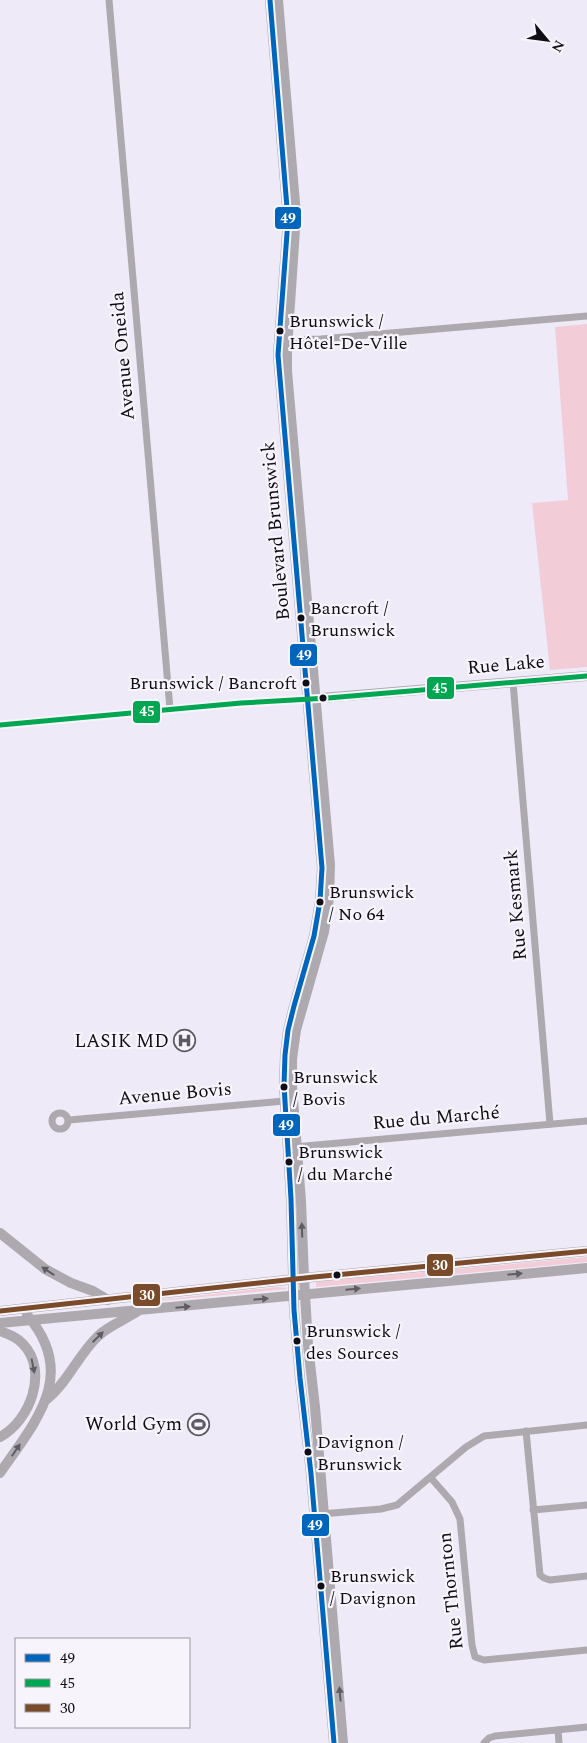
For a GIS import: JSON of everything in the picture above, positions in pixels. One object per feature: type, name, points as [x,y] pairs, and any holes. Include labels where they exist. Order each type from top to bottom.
[{"type":"street","name":"Avenue Oneida","points":[[109,0],[170,710]]},
{"type":"street","name":"Boulevard Brunswick","points":[[270,0],[288,214],[283,340]]},
{"type":"street","name":"Boulevard Brunswick","points":[[278,0],[296,215],[283,340],[278,352],[312,699],[329,841],[330,882],[327,914],[322,938],[301,1008],[294,1043],[291,1199],[298,1279],[304,1294],[334,1743]]},
{"type":"street","points":[[283,340],[330,338],[587,316]]},
{"type":"street","name":"Rue Lake","points":[[312,699],[587,676]]},
{"type":"street","name":"Rue Kesmark","points":[[513,682],[550,1124]]},
{"type":"street","points":[[0,725],[241,703],[312,699]]},
{"type":"street","name":"Boulevard Brunswick","points":[[292,1147],[284,1101],[284,1062],[294,1006],[314,936],[322,887],[312,699]]},
{"type":"street","name":"Avenue Bovis","points":[[69,1120],[284,1101]]},
{"type":"street","name":"Rue du Marché","points":[[292,1147],[587,1121]]},
{"type":"street","points":[[0,1233],[45,1269],[71,1284],[93,1291],[108,1300]]},
{"type":"street","points":[[0,1311],[298,1279],[587,1251]]},
{"type":"street","points":[[0,1323],[587,1268]]},
{"type":"street","name":"Boulevard Brunswick","points":[[298,1279],[294,1295],[300,1378],[319,1514],[344,1743]]},
{"type":"street","points":[[0,1473],[35,1422],[47,1399],[50,1380],[50,1361],[42,1338],[22,1308]]},
{"type":"street","points":[[47,1399],[58,1390],[88,1346],[98,1335],[139,1311]]},
{"type":"street","points":[[0,1330],[15,1337],[24,1345],[32,1356],[35,1374],[33,1393],[26,1409],[16,1424],[0,1437]]},
{"type":"street","points":[[319,1514],[375,1510],[395,1506],[406,1499],[472,1442],[480,1438],[493,1434],[587,1425]]},
{"type":"street","points":[[526,1431],[539,1570],[542,1577],[550,1580],[587,1576]]},
{"type":"street","name":"Rue Thornton","points":[[430,1478],[455,1507],[460,1519],[472,1644],[475,1657],[484,1660],[587,1650]]},
{"type":"street","points":[[533,1510],[587,1505]]},
{"type":"street","points":[[484,1743],[488,1738],[495,1736],[587,1727]]},
{"type":"street","points":[[558,1730],[559,1743]]},
{"type":"shaded area","points":[[587,324],[587,667],[550,670],[532,503],[568,500],[555,327]]},
{"type":"shaded area","points":[[587,1257],[587,1262],[316,1287],[316,1282]]},
{"type":"shaded area","points":[[277,1287],[287,1289],[159,1301],[159,1300]]},
{"type":"transit line","name":"49","points":[[270,0],[288,220],[278,355],[322,868],[320,901],[314,936],[288,1030],[284,1085],[291,1199],[294,1310],[311,1474],[334,1743]]},
{"type":"transit line","name":"45","points":[[0,725],[241,703],[328,698],[587,676]]},
{"type":"transit line","name":"30","points":[[0,1311],[314,1277],[587,1251]]},
{"type":"place","name":"Brunswick / Hôtel-De-Ville","points":[[280,331]]},
{"type":"place","name":"Bancroft / Brunswick","points":[[301,618]]},
{"type":"place","name":"Brunswick / Bancroft","points":[[306,683]]},
{"type":"place","name":"Brunswick / No 64","points":[[320,902]]},
{"type":"place","name":"LASIK MD","points":[[185,1041]]},
{"type":"place","name":"Brunswick / Bovis","points":[[284,1087]]},
{"type":"place","name":"Brunswick / du Marché","points":[[289,1162]]},
{"type":"place","name":"Brunswick / des Sources","points":[[297,1341]]},
{"type":"place","name":"World Gym","points":[[198,1424]]},
{"type":"place","name":"Davignon / Brunswick","points":[[308,1452]]},
{"type":"place","name":"Brunswick / Davignon","points":[[321,1586]]}]
